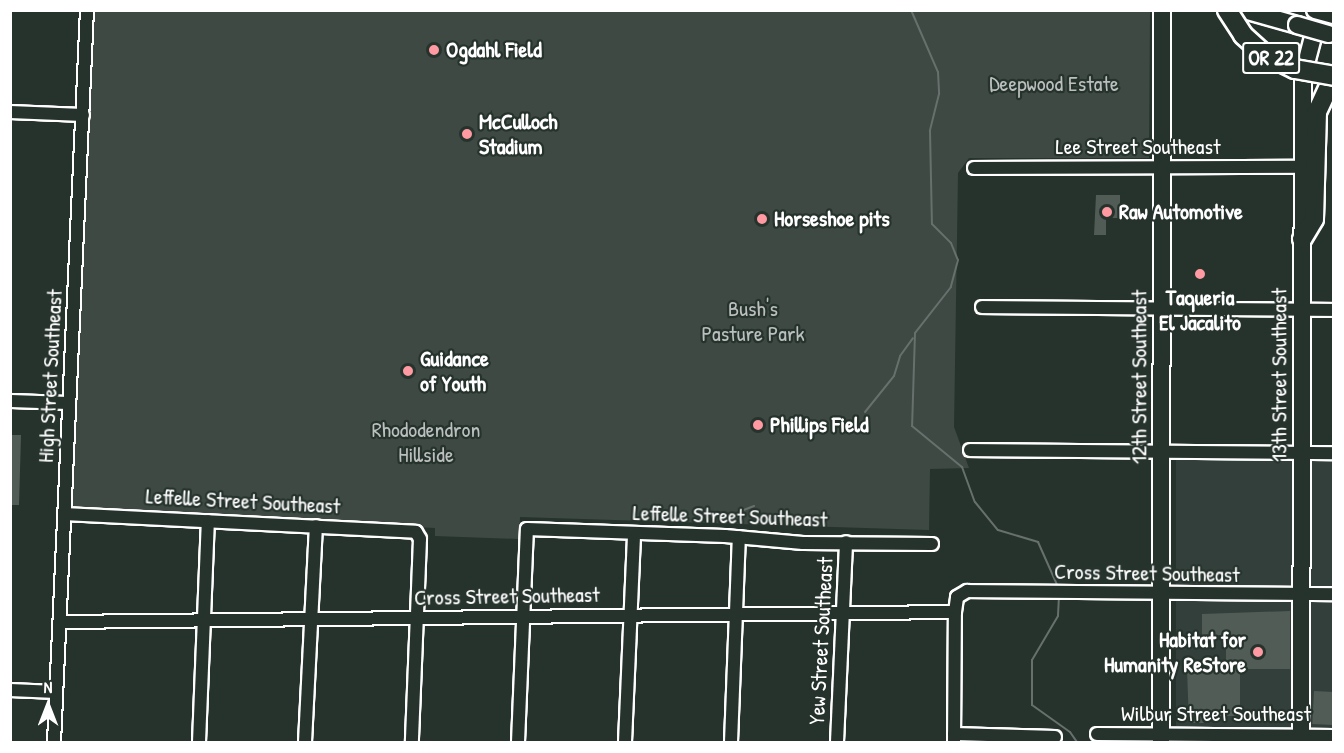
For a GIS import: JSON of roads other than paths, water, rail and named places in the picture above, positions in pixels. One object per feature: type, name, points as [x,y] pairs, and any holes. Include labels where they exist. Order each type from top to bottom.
[{"type":"highway","name":"OR 22","points":[[1227,10],[1243,35],[1264,54],[1295,69],[1334,76]]},
{"type":"highway","points":[[1302,239],[1314,219],[1317,112],[1334,76]]},
{"type":"main road","name":"12th Street Southeast","points":[[1161,739],[1162,10]]},
{"type":"main road","points":[[1244,10],[1331,35]]},
{"type":"main road","points":[[1318,10],[1334,15]]},
{"type":"main road","name":"13th Street Southeast","points":[[1301,739],[1303,75],[1318,10]]},
{"type":"street","name":"High Street Southeast","points":[[54,742],[87,10]]},
{"type":"street","points":[[10,112],[83,115]]},
{"type":"street","name":"Lee Street Southeast","points":[[974,168],[1161,170],[1302,167]]},
{"type":"street","points":[[982,308],[1334,310]]},
{"type":"street","points":[[10,400],[69,403]]},
{"type":"street","points":[[970,450],[1162,449],[1334,453]]},
{"type":"street","name":"Leffelle Street Southeast","points":[[64,514],[316,526],[418,534],[417,618]]},
{"type":"street","points":[[199,742],[208,521]]},
{"type":"street","points":[[305,742],[316,526]]},
{"type":"street","name":"Leffelle Street Southeast","points":[[524,617],[527,529],[932,544]]},
{"type":"street","points":[[625,742],[634,534]]},
{"type":"street","points":[[731,742],[739,537]]},
{"type":"street","name":"Yew Street Southeast","points":[[837,742],[846,542]]},
{"type":"street","name":"Cross Street Southeast","points":[[60,622],[955,612],[960,594],[1069,592],[1301,596],[1334,594]]},
{"type":"street","points":[[955,612],[954,738],[1054,737]]},
{"type":"street","points":[[518,742],[524,617]]},
{"type":"street","points":[[412,742],[417,618]]},
{"type":"street","points":[[10,690],[56,692]]},
{"type":"street","name":"Wilbur Street Southeast","points":[[1097,734],[1161,739],[1301,739],[1334,736]]},
{"type":"waterway","points":[[911,10],[938,72],[939,94],[930,131],[932,224],[951,243],[958,260],[951,287],[915,333],[912,426],[962,467],[975,502],[998,530],[1038,542],[1058,587]]},
{"type":"waterway","points":[[865,412],[894,376],[900,356],[913,338]]},
{"type":"waterway","points":[[734,521],[741,511],[754,506]]},
{"type":"waterway","points":[[1059,596],[1058,616],[1032,660],[1032,705],[1070,732],[1077,742]]},
{"type":"place","name":"Ogdahl Field","points":[[434,50]]},
{"type":"place","name":"McCulloch Stadium","points":[[467,134]]},
{"type":"place","name":"Raw Automotive","points":[[1107,212]]},
{"type":"place","name":"Horseshoe pits","points":[[762,219]]},
{"type":"place","name":"Taqueria El Jacalito","points":[[1200,274]]},
{"type":"place","name":"Guidance of Youth","points":[[408,371]]},
{"type":"place","name":"Phillips Field","points":[[758,425]]},
{"type":"place","name":"Habitat for Humanity ReStore","points":[[1258,652]]},
{"type":"park label","name":"Deepwood Estate","points":[[1054,84]]},
{"type":"park label","name":"Bush's Pasture Park","points":[[753,320]]},
{"type":"park label","name":"Rhododendron Hillside","points":[[426,442]]}]
